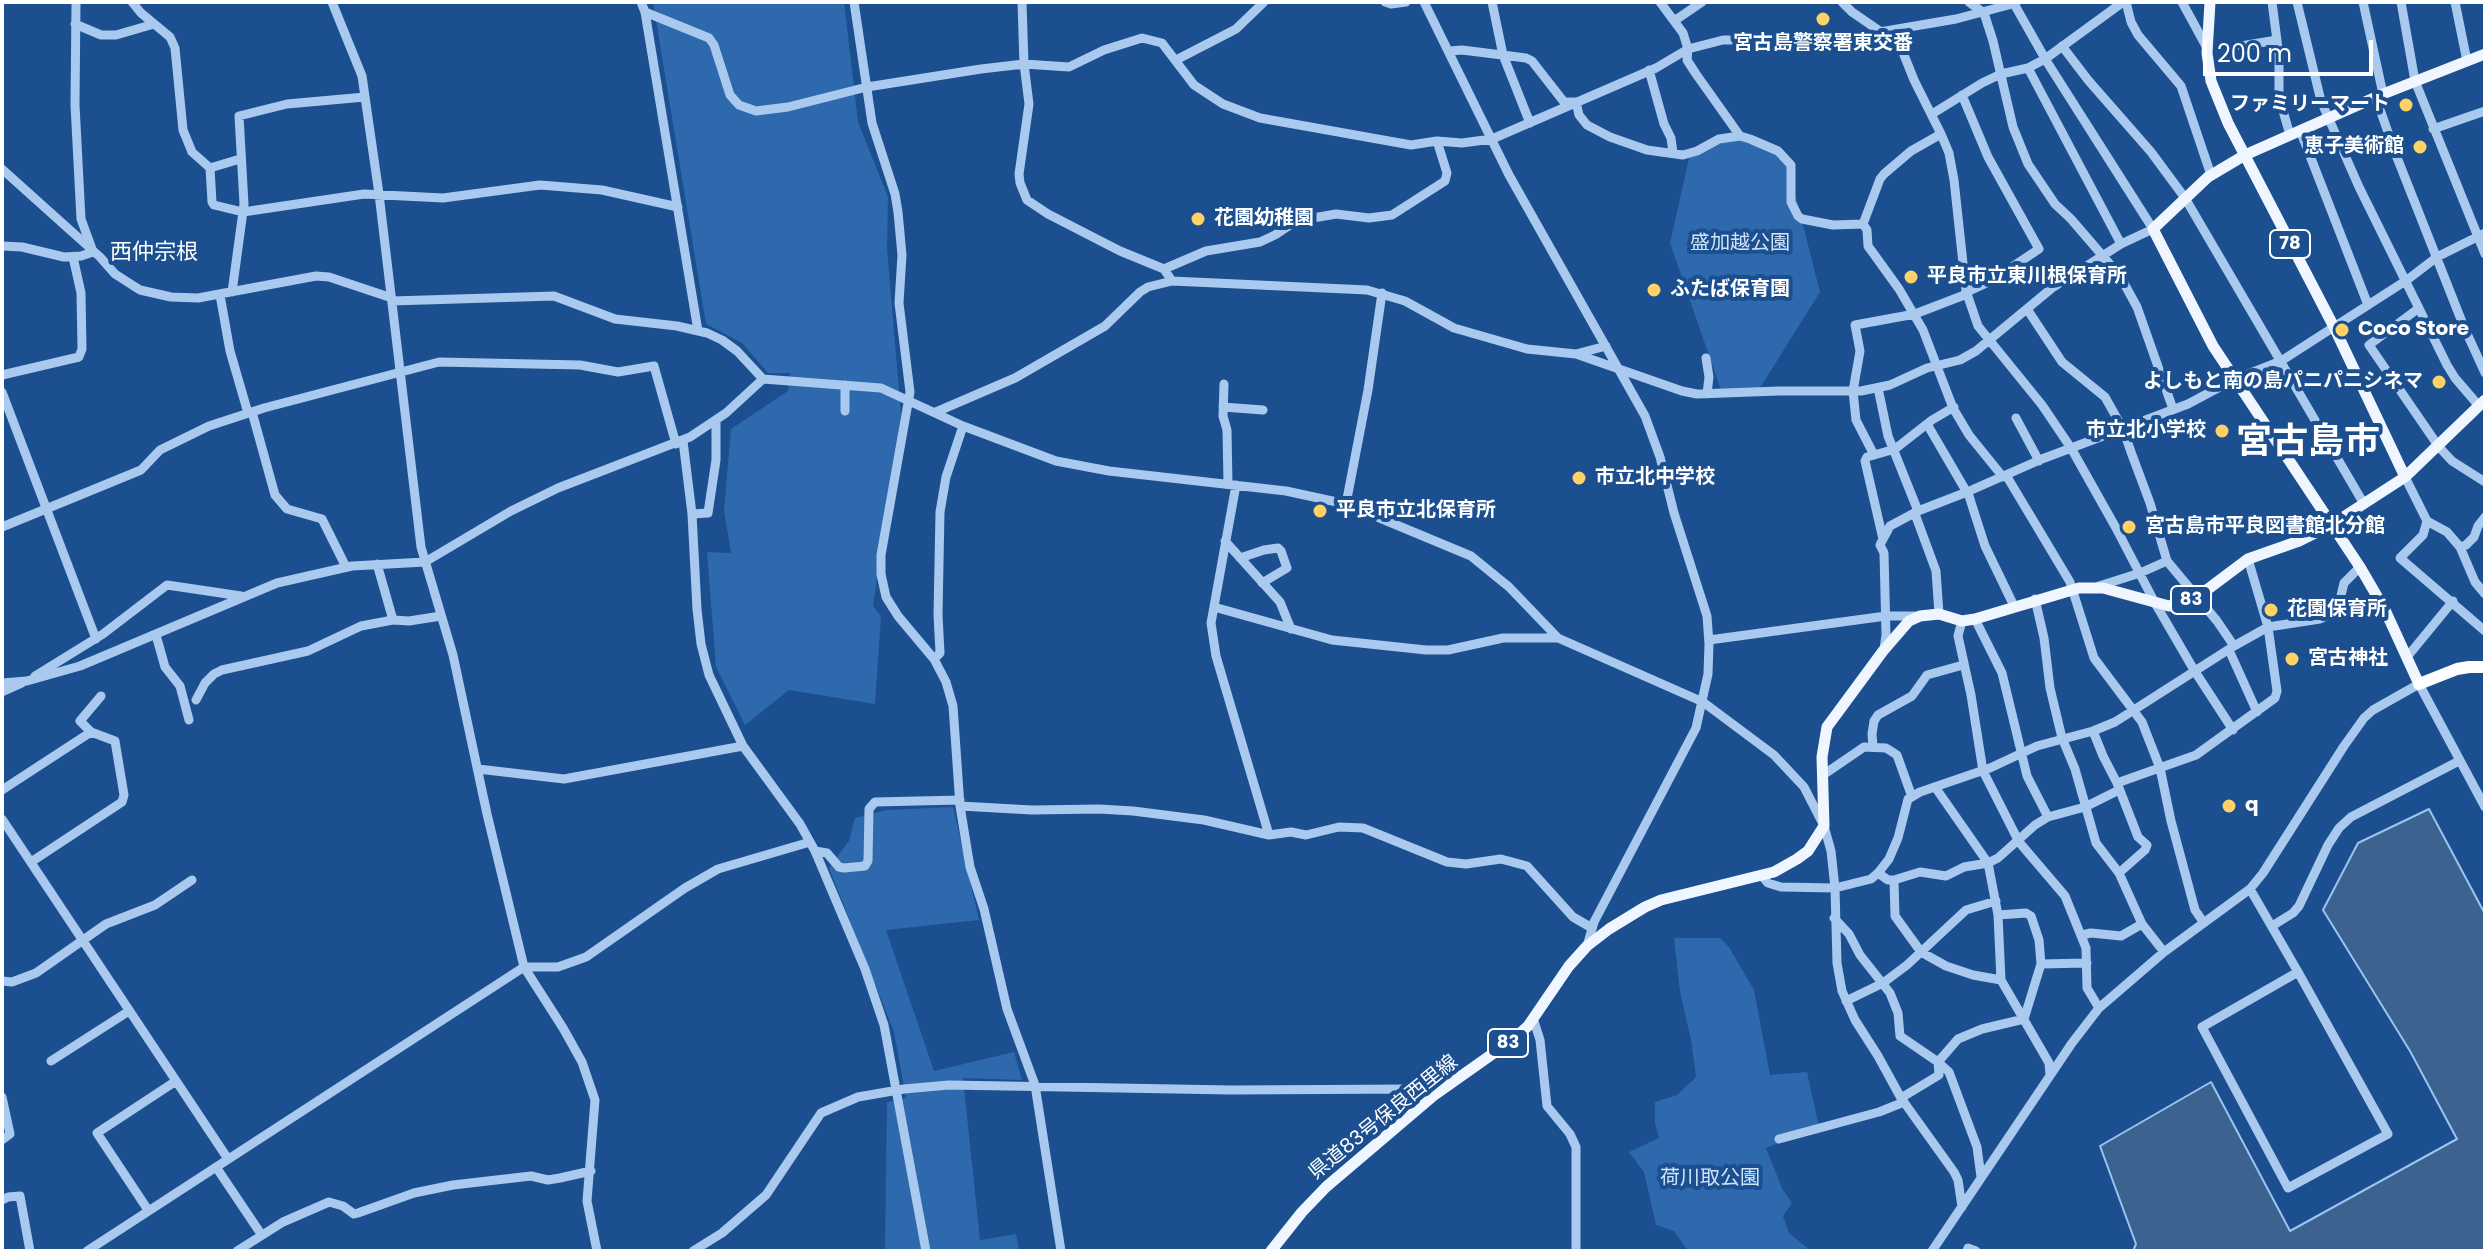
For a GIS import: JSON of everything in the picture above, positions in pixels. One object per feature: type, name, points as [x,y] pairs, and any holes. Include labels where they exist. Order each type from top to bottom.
[{"type":"highway","points":[[2419,684],[2457,669],[2485,667]]},
{"type":"main road","name":"78","points":[[2210,2],[2206,46],[2211,81],[2228,123],[2334,327],[2405,477]]},
{"type":"main road","points":[[2419,684],[2385,610],[2360,567],[2233,380],[2153,229],[2211,175],[2245,155],[2328,117],[2485,54]]},
{"type":"main road","points":[[2331,525],[2405,477],[2482,403]]},
{"type":"main road","name":"83","points":[[1920,616],[1939,614],[1962,621],[1975,619],[2035,599],[2090,588],[2103,588],[2169,606],[2196,598],[2248,559],[2299,541],[2331,525]]},
{"type":"main road","points":[[1824,826],[1822,757],[1827,727],[1883,651],[1909,621],[1920,616]]},
{"type":"main road","name":"県道83号保良西里線","points":[[1271,1251],[1326,1187],[1433,1096],[1515,1038],[1587,946],[1631,914],[1661,900],[1762,876],[1785,867],[1815,842],[1824,826]]},
{"type":"street","points":[[76,2],[75,105],[81,219],[93,252]]},
{"type":"street","points":[[132,2],[170,37],[175,48],[184,137],[192,152],[210,168],[214,205],[243,212],[379,194],[443,198],[540,185],[602,190],[678,207]]},
{"type":"street","points":[[332,2],[357,63],[365,97],[425,562],[453,655],[524,967],[563,1028],[589,1079],[595,1100],[587,1201],[597,1251]]},
{"type":"street","points":[[854,2],[872,123],[895,194],[901,235],[899,303],[909,400],[881,555],[881,574],[886,597],[934,659],[946,682],[953,706],[960,803],[970,867],[990,933],[1001,988],[1035,1085],[1061,1251]]},
{"type":"street","points":[[1022,2],[1029,104],[1019,174],[1027,200],[1120,251],[1164,269],[1172,281]]},
{"type":"street","points":[[1176,60],[1236,29],[1264,2]]},
{"type":"street","points":[[1385,2],[1406,2]]},
{"type":"street","points":[[1424,2],[1509,175],[1645,416],[1703,603],[1709,640],[1708,674],[1696,728],[1592,928],[1587,946]]},
{"type":"street","points":[[1492,2],[1503,55],[1530,123]]},
{"type":"street","points":[[1660,2],[1683,33],[1688,49],[1687,60],[1740,136]]},
{"type":"street","points":[[1674,21],[1702,2]]},
{"type":"street","points":[[1842,2],[1900,45],[1949,153],[1967,293],[1978,326],[2042,405],[2071,448],[2155,603],[2233,730]]},
{"type":"street","points":[[1969,2],[1984,13],[2013,127],[2028,164],[2055,204],[2120,276],[2137,307],[2173,409]]},
{"type":"street","points":[[643,7],[709,38],[714,45],[726,87],[739,105],[756,111],[788,107],[867,87],[981,69],[1024,64],[1069,67],[1104,50],[1142,38],[1162,43],[1185,74],[1223,104],[1260,118],[1411,145],[1492,139],[1649,70],[1688,49],[1723,40],[1749,38],[1818,42],[1927,25],[1984,13],[2016,2],[2045,59],[2153,229],[2121,244],[2052,288],[1967,357],[1917,371],[1878,388],[1707,394],[1682,391],[1576,354],[1527,349],[1454,328],[1405,301],[1382,293],[1172,281],[1148,287],[1105,326],[1015,378],[936,412]]},
{"type":"street","points":[[1932,114],[2001,74],[2028,68],[2045,59],[2125,2],[2138,35],[2181,86],[2211,175]]},
{"type":"street","points":[[2182,2],[2206,46]]},
{"type":"street","points":[[2272,2],[2279,97],[2368,305]]},
{"type":"street","points":[[2297,2],[2316,86],[2359,187],[2455,378],[2482,403]]},
{"type":"street","points":[[2363,2],[2379,96],[2396,155],[2485,373]]},
{"type":"street","points":[[2401,2],[2415,81],[2433,129],[2482,235],[2485,254]]},
{"type":"street","points":[[2455,2],[2467,61]]},
{"type":"street","points":[[643,7],[698,331]]},
{"type":"street","points":[[75,24],[101,35],[116,35],[154,24]]},
{"type":"street","points":[[2241,46],[2277,40]]},
{"type":"street","points":[[2062,46],[2151,152],[2185,198],[2364,504]]},
{"type":"street","points":[[1450,51],[1526,58],[1532,61],[1564,102],[1576,102]]},
{"type":"street","points":[[2028,68],[2121,244]]},
{"type":"street","points":[[1649,70],[1673,153]]},
{"type":"street","points":[[1874,455],[1856,420],[1853,391],[1860,351],[1855,325],[1915,314],[1967,293],[2039,249],[1988,157],[1962,95]]},
{"type":"street","points":[[232,292],[243,212],[239,116],[287,104],[365,97]]},
{"type":"street","points":[[1576,102],[1582,121],[1610,137],[1647,150],[1690,154],[1719,139],[1740,136],[1778,151],[1786,158],[1792,171],[1791,202],[1798,216],[1833,225],[1863,224]]},
{"type":"street","points":[[2433,129],[2485,111]]},
{"type":"street","points":[[1863,224],[1884,174],[1911,151],[1941,134]]},
{"type":"street","points":[[1164,269],[1206,251],[1260,242],[1296,221],[1336,214],[1369,218],[1392,215],[1445,181],[1447,173],[1437,141]]},
{"type":"street","points":[[210,168],[240,159]]},
{"type":"street","points":[[2,169],[115,274],[140,290],[179,298],[220,295],[289,280],[329,277],[392,299],[544,294],[615,319],[677,326],[722,340],[763,379],[881,388],[963,426],[1056,461],[1109,471],[1286,491],[1346,504],[1471,556],[1509,587],[1558,638],[1703,702],[1774,755],[1804,787],[1824,826],[1831,851],[1837,963],[1842,991],[1902,1100],[1954,1172],[1962,1207]]},
{"type":"street","points":[[1863,224],[1867,230],[1868,246],[1915,314],[1969,435],[2004,476],[2042,532],[2073,589],[2094,658],[2142,722],[2160,768],[2195,910],[2204,923]]},
{"type":"street","points":[[1883,651],[1886,616],[1884,553],[1880,545],[1890,526],[1917,512],[2173,409],[2281,361],[2407,280],[2437,257],[2482,235]]},
{"type":"street","points":[[2,246],[73,257],[93,252]]},
{"type":"street","points":[[2,375],[79,357],[82,349],[81,293],[73,257]]},
{"type":"street","points":[[1346,504],[1368,390],[1382,293]]},
{"type":"street","points":[[220,295],[230,351],[275,495],[287,509],[322,519],[346,567]]},
{"type":"street","points":[[2419,308],[2369,345],[2439,447],[2452,461],[2485,482]]},
{"type":"street","points":[[2027,309],[2062,362],[2105,397],[2123,429],[2167,561],[2217,621],[2232,648],[2257,712]]},
{"type":"street","points":[[1576,354],[1606,346]]},
{"type":"street","points":[[1706,358],[1709,377],[1707,394]]},
{"type":"street","points":[[2,527],[141,470],[160,450],[209,426],[250,412],[439,362],[580,365],[618,372],[654,366],[679,442],[692,514],[697,609],[709,675],[743,746],[800,824],[812,846],[865,969],[884,1025],[926,1251]]},
{"type":"street","points":[[2,683],[58,674],[277,583],[346,567],[425,562],[511,511],[558,488],[679,442],[716,421],[763,379]]},
{"type":"street","points":[[1224,384],[1223,407],[1232,484],[1211,623],[1216,656],[1269,835]]},
{"type":"street","points":[[845,385],[845,411]]},
{"type":"street","points":[[1878,388],[1883,421],[1936,571],[1939,614]]},
{"type":"street","points":[[2,392],[96,639]]},
{"type":"street","points":[[1223,407],[1263,410]]},
{"type":"street","points":[[1883,539],[1865,461],[1867,457],[1895,449],[1954,407]]},
{"type":"street","points":[[2016,418],[2039,461]]},
{"type":"street","points":[[692,514],[708,513],[716,460],[716,421]]},
{"type":"street","points":[[1927,424],[1967,492],[1985,546],[2014,606]]},
{"type":"street","points":[[934,659],[940,653],[940,512],[946,477],[963,426]]},
{"type":"street","points":[[2405,477],[2427,521],[2447,532],[2460,547],[2475,582],[2485,594]]},
{"type":"street","points":[[2460,547],[2474,537],[2485,517]]},
{"type":"street","points":[[2427,521],[2423,535],[2400,558],[2485,631]]},
{"type":"street","points":[[1225,541],[1284,608],[1291,629]]},
{"type":"street","points":[[1240,558],[1264,550],[1278,548],[1281,551],[1287,568],[1262,583]]},
{"type":"street","points":[[1878,873],[1888,880],[1920,872],[1946,876],[1964,867],[1988,863],[2048,817],[2085,807],[2118,786],[2196,755],[2275,698],[2277,691],[2268,627],[2248,559]]},
{"type":"street","points":[[2090,588],[2167,561]]},
{"type":"street","points":[[377,564],[393,620]]},
{"type":"street","points":[[1762,876],[1768,883],[1781,887],[1835,888],[1859,883],[1878,873],[1889,859],[1908,799],[1983,771],[2019,753],[2115,722],[2194,670],[2268,627],[2329,615],[2339,604],[2344,583],[2360,567]]},
{"type":"street","points":[[2,692],[27,681],[96,639],[167,585],[241,596]]},
{"type":"street","points":[[2035,599],[2062,738],[2075,769],[2096,843],[2119,873],[2142,924],[2164,952]]},
{"type":"street","points":[[2407,657],[2453,601]]},
{"type":"street","points":[[1214,607],[1332,640],[1426,650],[1448,650],[1503,638],[1558,638]]},
{"type":"street","points":[[196,700],[205,683],[222,670],[308,651],[361,626],[441,616]]},
{"type":"street","points":[[1709,640],[1886,616],[1920,616]]},
{"type":"street","points":[[1975,619],[2002,673],[2019,753],[2048,817]]},
{"type":"street","points":[[1962,621],[1958,636],[1983,771],[2019,842],[2065,896],[2086,948],[2087,988],[2099,1008]]},
{"type":"street","points":[[156,635],[165,667],[180,686],[189,720]]},
{"type":"street","points":[[1873,746],[1874,721],[1878,715],[1912,696],[1927,675],[1963,665]]},
{"type":"street","points":[[1932,1251],[2050,1075],[2099,1008],[2164,952],[2250,889],[2364,718],[2373,710],[2419,684],[2485,807]]},
{"type":"street","points":[[31,862],[122,802],[124,795],[115,741],[91,732],[80,721],[101,696]]},
{"type":"street","points":[[2093,731],[2138,837],[2147,845],[2119,873]]},
{"type":"street","points":[[2,790],[91,732]]},
{"type":"street","points":[[478,769],[564,779],[743,746]]},
{"type":"street","points":[[1823,775],[1859,750],[1873,746],[1895,752],[1912,797]]},
{"type":"street","points":[[2272,926],[2299,906],[2328,845],[2351,817],[2459,761]]},
{"type":"street","points":[[1935,787],[1988,863],[1998,915],[2001,980],[2049,1063],[2050,1075]]},
{"type":"street","points":[[87,1251],[524,967],[541,968],[572,963],[586,957],[685,888],[718,869],[812,846],[827,853],[839,867],[865,866],[868,861],[869,809],[875,802],[960,803],[1032,810],[1133,811],[1204,820],[1269,835],[1291,832],[1306,835],[1348,827],[1373,831],[1447,862],[1466,864],[1501,859],[1527,866],[1573,917],[1592,928]]},
{"type":"street","points":[[2,819],[228,1159]]},
{"type":"street","points":[[2,981],[12,982],[36,973],[106,924],[155,905],[192,880]]},
{"type":"street","points":[[1894,880],[1895,916],[1921,952],[1946,966],[2001,980]]},
{"type":"street","points":[[2250,889],[2298,972],[2388,1134],[2288,1188],[2202,1027],[2298,972]]},
{"type":"street","points":[[1846,1001],[1883,983],[1966,910],[1996,901]]},
{"type":"street","points":[[1998,915],[2026,913],[2031,916],[2041,952],[2041,964],[2024,1019]]},
{"type":"street","points":[[1834,918],[1849,934],[1860,955],[1896,1005],[1900,1036],[1949,1072],[1977,1147],[1981,1177]]},
{"type":"street","points":[[2082,935],[2121,936],[2142,924]]},
{"type":"street","points":[[2041,964],[2087,963]]},
{"type":"street","points":[[51,1061],[129,1011]]},
{"type":"street","points":[[1533,1018],[1540,1040],[1547,1106],[1570,1134],[1576,1147],[1576,1251]]},
{"type":"street","points":[[1779,1139],[1879,1112],[1939,1075],[1938,1062],[1958,1039],[1982,1029],[2024,1019]]},
{"type":"street","points":[[148,1210],[97,1133],[176,1081]]},
{"type":"street","points":[[693,1251],[722,1233],[766,1195],[821,1113],[858,1097],[949,1085],[1231,1090],[1412,1089],[1433,1096]]},
{"type":"street","points":[[2,1098],[10,1134],[2,1140]]},
{"type":"street","points":[[216,1167],[261,1234]]},
{"type":"street","points":[[239,1251],[261,1234],[329,1202],[343,1206],[354,1214],[414,1193],[453,1185],[531,1176],[548,1180],[591,1171]]},
{"type":"street","points":[[2,1185],[5,1198],[20,1196],[30,1251]]},
{"type":"street","points":[[1967,1251],[1968,1248],[1976,1251]]},
{"type":"green space","points":[[653,2],[844,2],[858,122],[888,197],[887,249],[901,414],[873,606],[881,616],[875,704],[789,690],[745,725],[716,667],[707,552],[731,553],[724,511],[731,429],[788,391],[790,373],[768,373],[742,343],[706,324]]},
{"type":"green space","name":"盛加越公園","points":[[1740,136],[1786,158],[1820,292],[1758,391],[1722,393],[1670,243],[1690,154]]},
{"type":"green space","points":[[953,807],[979,920],[886,930],[934,1071],[1014,1052],[1022,1080],[963,1078],[980,1240],[1016,1234],[1019,1251],[885,1251],[887,1102],[906,1098],[894,1032],[829,868],[849,841],[855,818],[886,810]]},
{"type":"green space","name":"荷川取公園","points":[[1674,938],[1720,938],[1729,947],[1754,990],[1770,1075],[1807,1072],[1819,1127],[1766,1148],[1782,1188],[1792,1203],[1783,1216],[1789,1233],[1811,1251],[1688,1251],[1674,1231],[1656,1225],[1644,1172],[1629,1152],[1659,1138],[1655,1102],[1677,1095],[1696,1077],[1680,992]]},
{"type":"shaded area","points":[[2429,809],[2485,914],[2485,1251],[2133,1251],[2136,1244],[2100,1146],[2211,1082],[2290,1231],[2457,1139],[2410,1051],[2323,910],[2358,843]]},
{"type":"place","name":"宮古島警察署東交番","points":[[1823,19]]},
{"type":"place","name":"ファミリーマート","points":[[2406,105]]},
{"type":"place","name":"恵子美術館","points":[[2420,147]]},
{"type":"place","name":"花園幼稚園","points":[[1198,219]]},
{"type":"place","name":"平良市立東川根保育所","points":[[1911,277]]},
{"type":"place","name":"ふたば保育園","points":[[1654,290]]},
{"type":"place","name":"Coco Store","points":[[2342,330]]},
{"type":"place","name":"よしもと南の島パニパニシネマ","points":[[2439,382]]},
{"type":"place","name":"市立北小学校","points":[[2222,431]]},
{"type":"place","name":"市立北中学校","points":[[1579,478]]},
{"type":"place","name":"平良市立北保育所","points":[[1320,511]]},
{"type":"place","name":"宮古島市平良図書館北分館","points":[[2129,527]]},
{"type":"place","name":"花園保育所","points":[[2271,610]]},
{"type":"place","name":"宮古神社","points":[[2292,659]]},
{"type":"place","name":"q","points":[[2229,806]]},
{"type":"district","name":"西仲宗根","points":[[154,253]]},
{"type":"district","name":"宮古島市","points":[[2308,444]]}]
